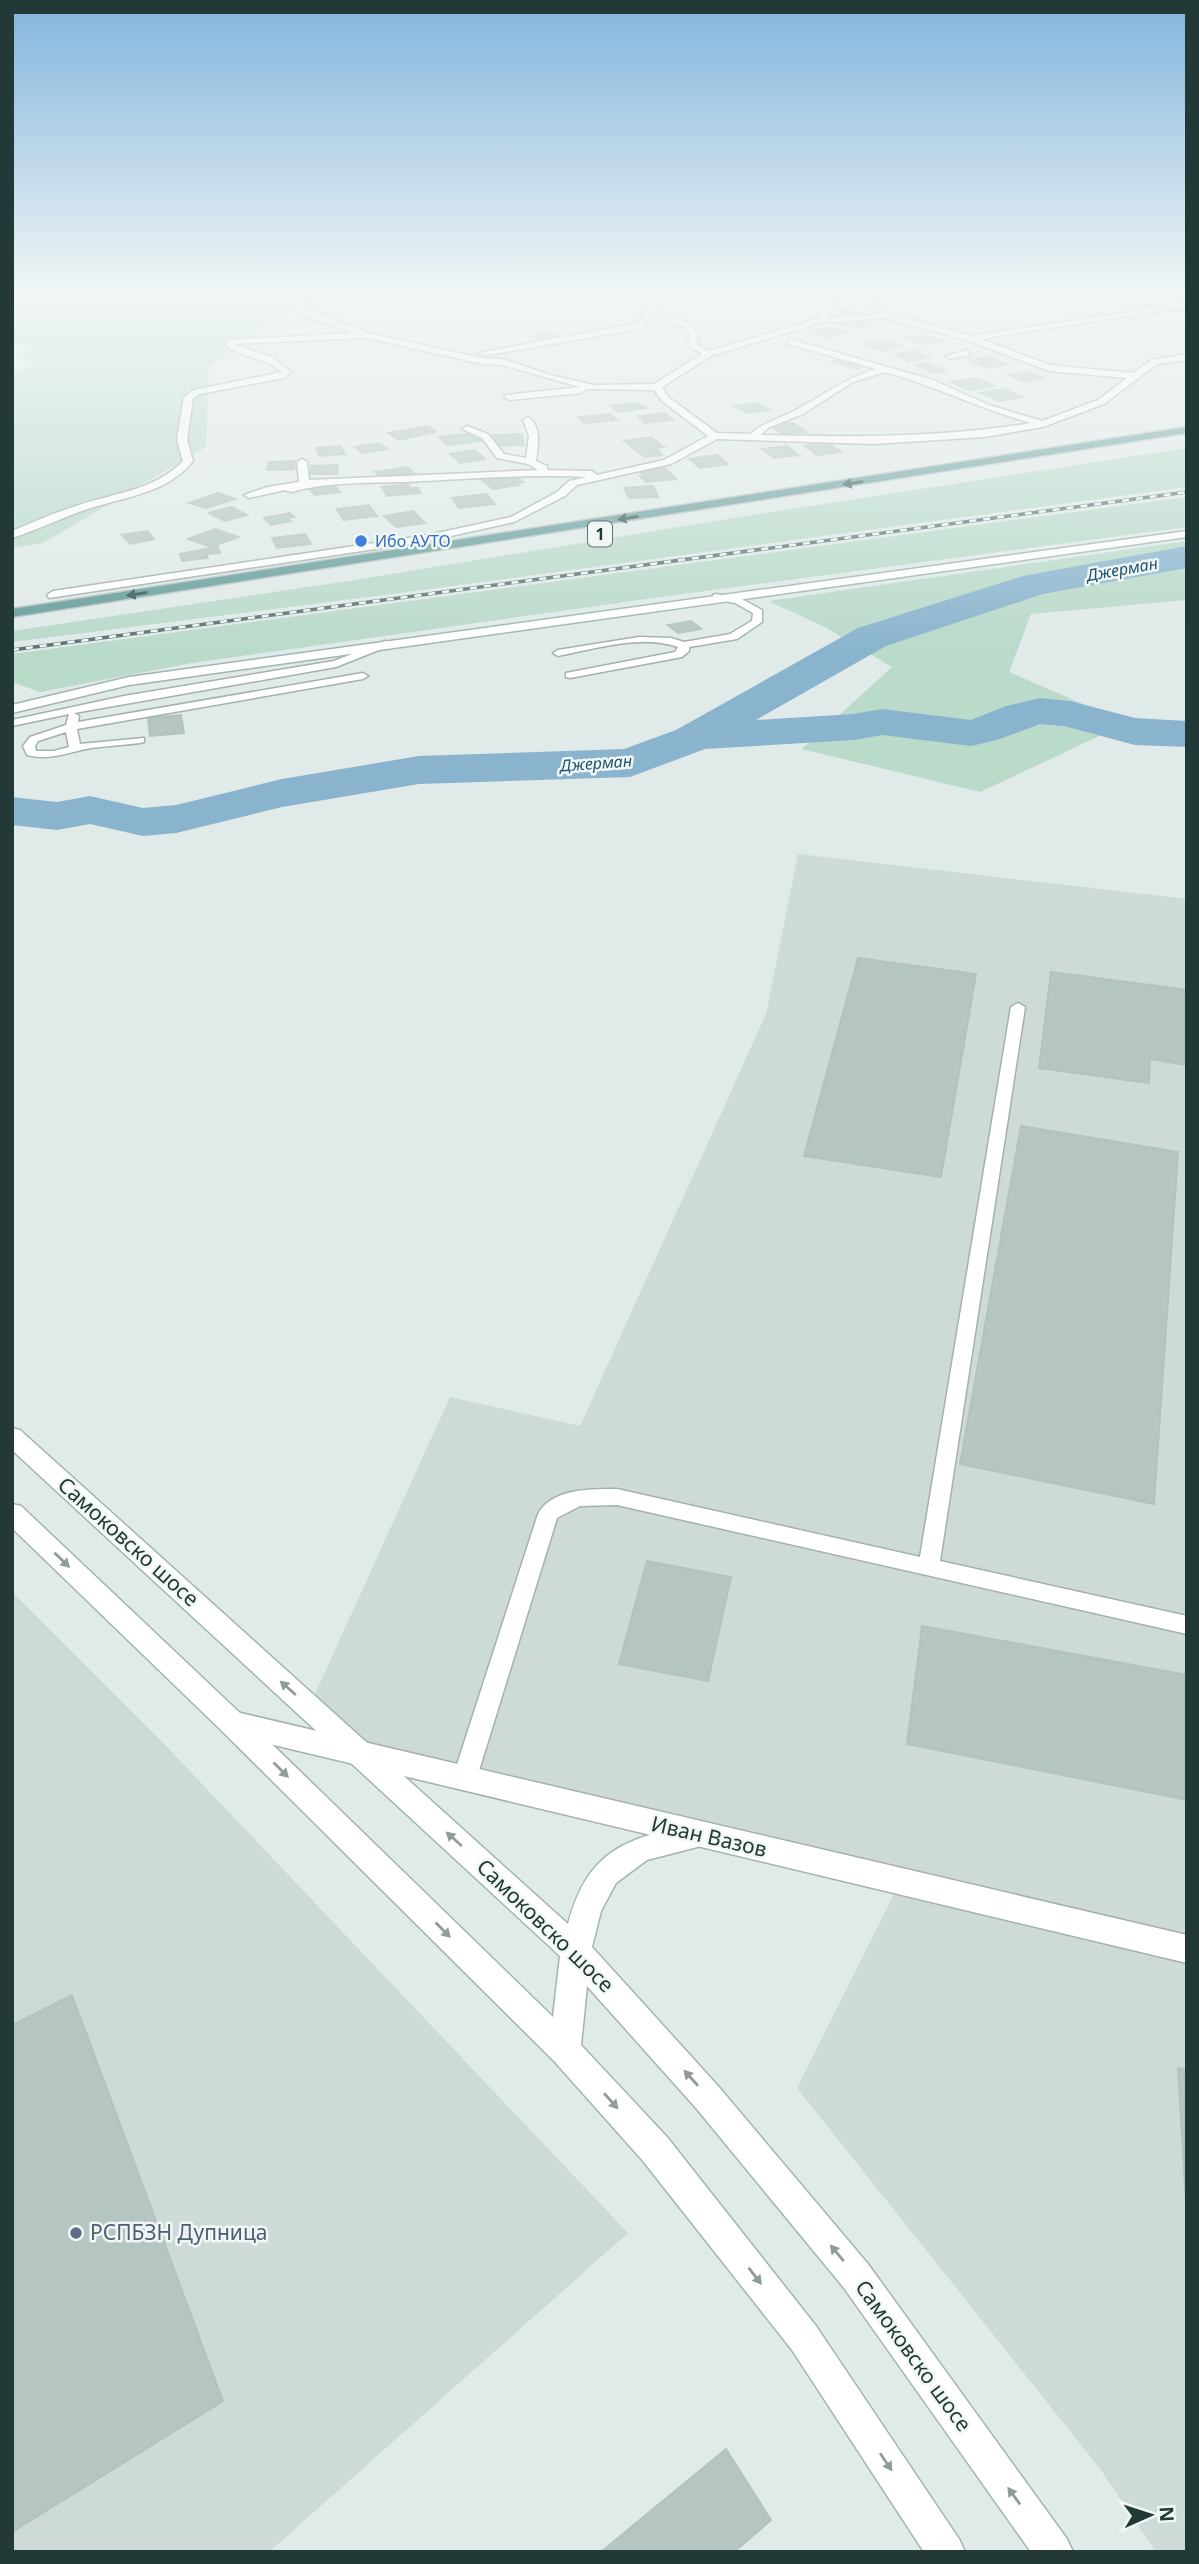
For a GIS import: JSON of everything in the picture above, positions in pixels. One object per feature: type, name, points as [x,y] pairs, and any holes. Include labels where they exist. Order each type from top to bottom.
[{"type":"main road","name":"1","points":[[12,613],[1187,430]]},
{"type":"main road","points":[[952,479],[1187,441]]},
{"type":"main road","name":"1","points":[[12,624],[718,516]]},
{"type":"street","points":[[12,535],[79,508],[142,490],[173,476],[188,461],[181,440],[185,412]]},
{"type":"street","points":[[682,412],[715,436]]},
{"type":"street","points":[[754,436],[765,426],[801,412]]},
{"type":"street","points":[[1002,412],[1043,424]]},
{"type":"street","points":[[53,595],[428,538],[514,519],[561,494],[573,483],[667,462],[715,436],[874,441],[984,434],[1043,424],[1076,412]]},
{"type":"street","points":[[528,420],[534,436],[531,462]]},
{"type":"street","points":[[467,429],[485,436],[501,456]]},
{"type":"street","points":[[483,449],[531,462],[548,471]]},
{"type":"street","points":[[302,462],[304,484]]},
{"type":"street","points":[[249,495],[274,487],[304,484],[548,471],[608,475]]},
{"type":"street","points":[[267,501],[304,484]]},
{"type":"street","points":[[12,709],[51,697],[129,681],[716,597],[1187,534]]},
{"type":"street","name":"Самоковско шосе","points":[[12,1436],[576,1951],[707,2097],[856,2276],[1054,2552]]},
{"type":"street","points":[[12,1513],[232,1723],[565,2050],[655,2150],[804,2338],[946,2552]]},
{"type":"street","name":"Иван Вазов","points":[[232,1723],[357,1750],[699,1835],[1187,1949]]},
{"type":"street","points":[[565,2050],[576,1951],[587,1908],[606,1874],[640,1849],[699,1835]]},
{"type":"lane","points":[[558,653],[647,640],[664,639],[683,645],[733,637],[757,622],[758,612],[749,606],[716,597]]},
{"type":"lane","points":[[12,723],[74,709],[336,664],[385,644]]},
{"type":"lane","points":[[570,676],[678,655],[684,651],[683,645]]},
{"type":"lane","points":[[140,740],[87,746],[42,757],[31,753],[29,746],[34,739],[71,727],[363,676]]},
{"type":"lane","points":[[74,709],[71,727],[75,750]]},
{"type":"lane","points":[[929,1567],[1018,1007]]},
{"type":"lane","points":[[464,1777],[548,1514],[562,1503],[586,1497],[617,1497],[1187,1625]]},
{"type":"shaded area","points":[[798,854],[1187,899],[1187,2552],[1156,2552],[1101,2470],[797,2088],[900,1882],[357,1750],[309,1707],[450,1397],[580,1426],[766,1014]]},
{"type":"shaded area","points":[[12,1592],[169,1749],[628,2233],[269,2552],[12,2552]]},
{"type":"green space","points":[[12,412],[207,412],[206,447],[43,543],[12,548]]},
{"type":"green space","points":[[1187,448],[1187,487],[400,593],[12,642],[12,631],[342,582]]},
{"type":"green space","points":[[1187,497],[1187,527],[192,663],[40,692],[12,682],[12,654]]},
{"type":"green space","points":[[1187,541],[1187,600],[1031,614],[1009,672],[1127,723],[980,792],[802,749],[892,667],[825,627],[768,601]]},
{"type":"building","points":[[665,413],[673,420],[645,423],[638,416]]},
{"type":"building","points":[[610,414],[617,420],[584,423],[578,417]]},
{"type":"building","points":[[793,423],[807,432],[783,434],[769,425]]},
{"type":"building","points":[[428,426],[436,432],[399,440],[388,433]]},
{"type":"building","points":[[472,433],[481,441],[447,445],[439,437]]},
{"type":"building","points":[[522,434],[524,445],[496,446],[493,435]]},
{"type":"building","points":[[651,437],[664,447],[656,448],[662,455],[645,457],[624,441]]},
{"type":"building","points":[[379,443],[387,449],[362,453],[355,447]]},
{"type":"building","points":[[829,443],[841,452],[817,455],[805,446]]},
{"type":"building","points":[[340,446],[345,454],[320,456],[316,448]]},
{"type":"building","points":[[787,446],[799,455],[774,458],[762,449]]},
{"type":"building","points":[[475,450],[485,459],[460,463],[450,454]]},
{"type":"building","points":[[717,455],[728,464],[700,468],[689,459]]},
{"type":"building","points":[[296,461],[294,469],[267,470],[269,462]]},
{"type":"building","points":[[338,465],[337,474],[310,474],[311,466]]},
{"type":"building","points":[[407,467],[415,474],[383,479],[375,472]]},
{"type":"building","points":[[665,468],[676,479],[646,482],[640,476],[645,476],[639,471]]},
{"type":"building","points":[[515,475],[523,482],[493,489],[482,480]]},
{"type":"building","points":[[408,484],[410,488],[418,488],[421,493],[387,496],[382,487]]},
{"type":"building","points":[[653,486],[658,497],[629,498],[624,488]]},
{"type":"building","points":[[335,487],[340,492],[315,495],[310,490]]},
{"type":"building","points":[[218,493],[235,499],[206,508],[189,503]]},
{"type":"building","points":[[486,494],[495,504],[459,508],[452,498]]},
{"type":"building","points":[[369,505],[377,516],[343,520],[337,509]]},
{"type":"building","points":[[231,507],[247,515],[225,521],[209,513]]},
{"type":"building","points":[[413,511],[425,523],[396,527],[384,516]]},
{"type":"building","points":[[290,513],[294,517],[287,518],[291,521],[271,525],[264,518]]},
{"type":"building","points":[[215,529],[238,537],[211,547],[188,539]]},
{"type":"building","points":[[147,531],[154,539],[130,544],[122,535]]},
{"type":"building","points":[[305,534],[311,544],[277,548],[272,538]]},
{"type":"building","points":[[218,547],[220,553],[206,554],[208,558],[182,561],[180,554]]},
{"type":"building","points":[[691,621],[701,629],[678,633],[668,625]]},
{"type":"building","points":[[181,715],[184,733],[150,736],[148,718]]},
{"type":"building","points":[[858,958],[976,974],[941,1177],[804,1156]]},
{"type":"building","points":[[1051,972],[1187,990],[1187,1065],[1150,1059],[1149,1083],[1039,1068]]},
{"type":"building","points":[[1021,1126],[1178,1152],[1154,1504],[960,1464]]},
{"type":"building","points":[[647,1561],[731,1577],[708,1681],[619,1664]]},
{"type":"building","points":[[922,1626],[1187,1675],[1187,1800],[907,1744]]},
{"type":"building","points":[[72,1995],[223,2401],[12,2532],[12,2025]]},
{"type":"building","points":[[1178,2068],[1187,2070],[1187,2220]]},
{"type":"building","points":[[726,2449],[771,2520],[734,2552],[601,2552]]},
{"type":"waterway","name":"Джерман","points":[[12,811],[57,816],[90,810],[143,822],[176,819],[282,793],[419,770],[630,763],[692,739],[872,637],[1036,584],[1187,557]]},
{"type":"waterway","points":[[709,737],[854,727],[882,722],[944,732],[971,733],[1040,711],[1070,714],[1135,732],[1187,734]]},
{"type":"railway","points":[[12,650],[1187,492]]},
{"type":"place","name":"Ибо АУТО","points":[[361,541]]},
{"type":"place","name":"РСПБЗН Дупница","points":[[76,2233]]}]
